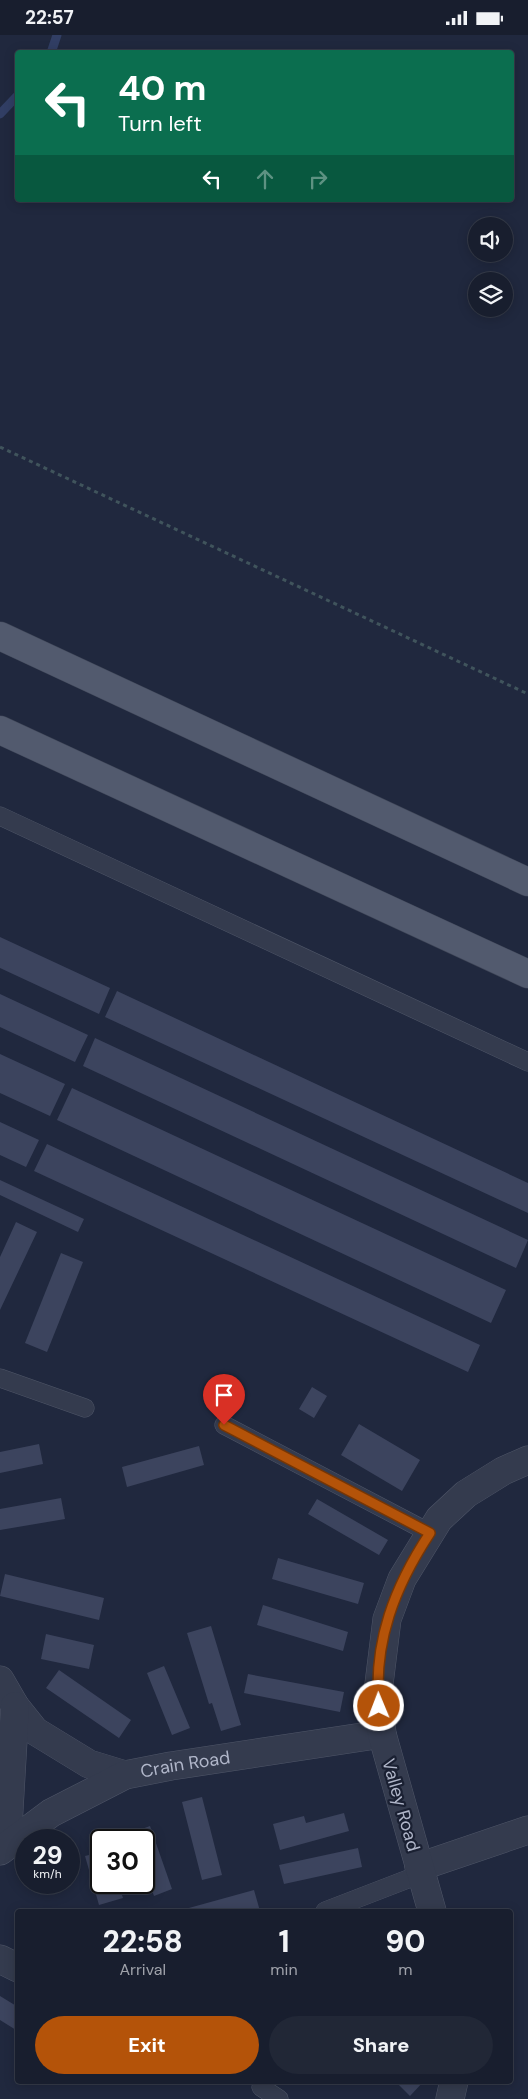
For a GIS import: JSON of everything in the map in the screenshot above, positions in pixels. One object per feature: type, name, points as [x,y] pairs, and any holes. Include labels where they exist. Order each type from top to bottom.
[{"type":"main road","points":[[0,636],[528,882]]},
{"type":"main road","points":[[0,730],[528,974]]},
{"type":"street","name":"Valley Road","points":[[431,1909],[382,1735],[378,1692],[387,1619],[402,1579],[439,1519],[466,1494],[503,1471],[528,1460]]},
{"type":"street","points":[[0,1680],[15,1706],[35,1731],[61,1749],[89,1764],[125,1775]]},
{"type":"street","name":"Crain Road","points":[[2,1845],[15,1706]]},
{"type":"street","name":"Crain Road","points":[[2,1845],[51,1813],[125,1775],[382,1735]]},
{"type":"street","points":[[420,1871],[528,1830]]},
{"type":"street","points":[[0,1959],[15,1966]]},
{"type":"street","points":[[450,2099],[453,2084]]},
{"type":"lane","points":[[0,817],[528,1062]]},
{"type":"lane","points":[[0,1377],[85,1408]]},
{"type":"lane","points":[[224,1425],[430,1533]]},
{"type":"lane","points":[[330,1909],[420,1871]]},
{"type":"lane","points":[[261,2087],[279,2099]]},
{"type":"path","points":[[0,447],[528,694]]},
{"type":"building","points":[[0,937],[110,988],[99,1014],[0,968]]},
{"type":"building","points":[[117,991],[528,1183],[528,1213],[105,1017]]},
{"type":"building","points":[[0,994],[88,1035],[75,1062],[0,1027]]},
{"type":"building","points":[[95,1038],[528,1240],[516,1268],[83,1066]]},
{"type":"building","points":[[0,1054],[65,1084],[50,1116],[0,1093]]},
{"type":"building","points":[[72,1088],[506,1290],[491,1323],[57,1120]]},
{"type":"building","points":[[0,1122],[39,1140],[26,1167],[0,1155]]},
{"type":"building","points":[[47,1144],[480,1345],[468,1372],[34,1171]]},
{"type":"building","points":[[0,1180],[84,1219],[78,1232],[0,1195]]},
{"type":"building","points":[[16,1222],[37,1232],[0,1310],[0,1257]]},
{"type":"building","points":[[61,1253],[83,1262],[47,1352],[25,1343]]},
{"type":"building","points":[[312,1387],[327,1396],[314,1418],[299,1409]]},
{"type":"building","points":[[359,1424],[420,1460],[402,1491],[341,1455]]},
{"type":"building","points":[[39,1444],[43,1464],[0,1473],[0,1452]]},
{"type":"building","points":[[199,1446],[204,1465],[127,1487],[122,1467]]},
{"type":"building","points":[[61,1498],[65,1519],[0,1530],[0,1509]]},
{"type":"building","points":[[317,1499],[388,1540],[379,1555],[308,1514]]},
{"type":"building","points":[[278,1558],[364,1583],[358,1604],[272,1579]]},
{"type":"building","points":[[5,1574],[104,1598],[99,1620],[0,1596]]},
{"type":"building","points":[[263,1605],[348,1632],[343,1651],[257,1625]]},
{"type":"building","points":[[211,1626],[241,1725],[221,1731],[212,1703],[209,1704],[187,1633]]},
{"type":"building","points":[[46,1634],[94,1645],[89,1669],[41,1659]]},
{"type":"building","points":[[164,1666],[190,1728],[172,1735],[147,1673]]},
{"type":"building","points":[[59,1670],[131,1720],[119,1738],[46,1688]]},
{"type":"building","points":[[248,1674],[344,1692],[340,1712],[244,1693]]},
{"type":"building","points":[[202,1797],[222,1875],[202,1880],[182,1802]]},
{"type":"building","points":[[344,1813],[349,1831],[280,1850],[273,1824],[304,1816],[306,1823]]},
{"type":"building","points":[[155,1840],[172,1889],[154,1896],[153,1894],[155,1894]]},
{"type":"building","points":[[358,1848],[362,1867],[284,1884],[279,1865]]},
{"type":"building","points":[[90,1855],[90,1874],[85,1856]]},
{"type":"building","points":[[254,1890],[259,1909],[185,1909]]},
{"type":"building","points":[[96,1894],[122,1894],[123,1898],[99,1905]]},
{"type":"building","points":[[0,1996],[15,2005],[15,2029],[0,2020]]},
{"type":"building","points":[[398,2084],[421,2084],[410,2096]]},
{"type":"waterway","points":[[52,50],[57,35]]},
{"type":"waterway","points":[[0,114],[15,98]]},
{"type":"route","points":[[224,1425],[430,1533],[402,1579],[387,1619],[381,1659],[378,1692],[379,1706]]}]
